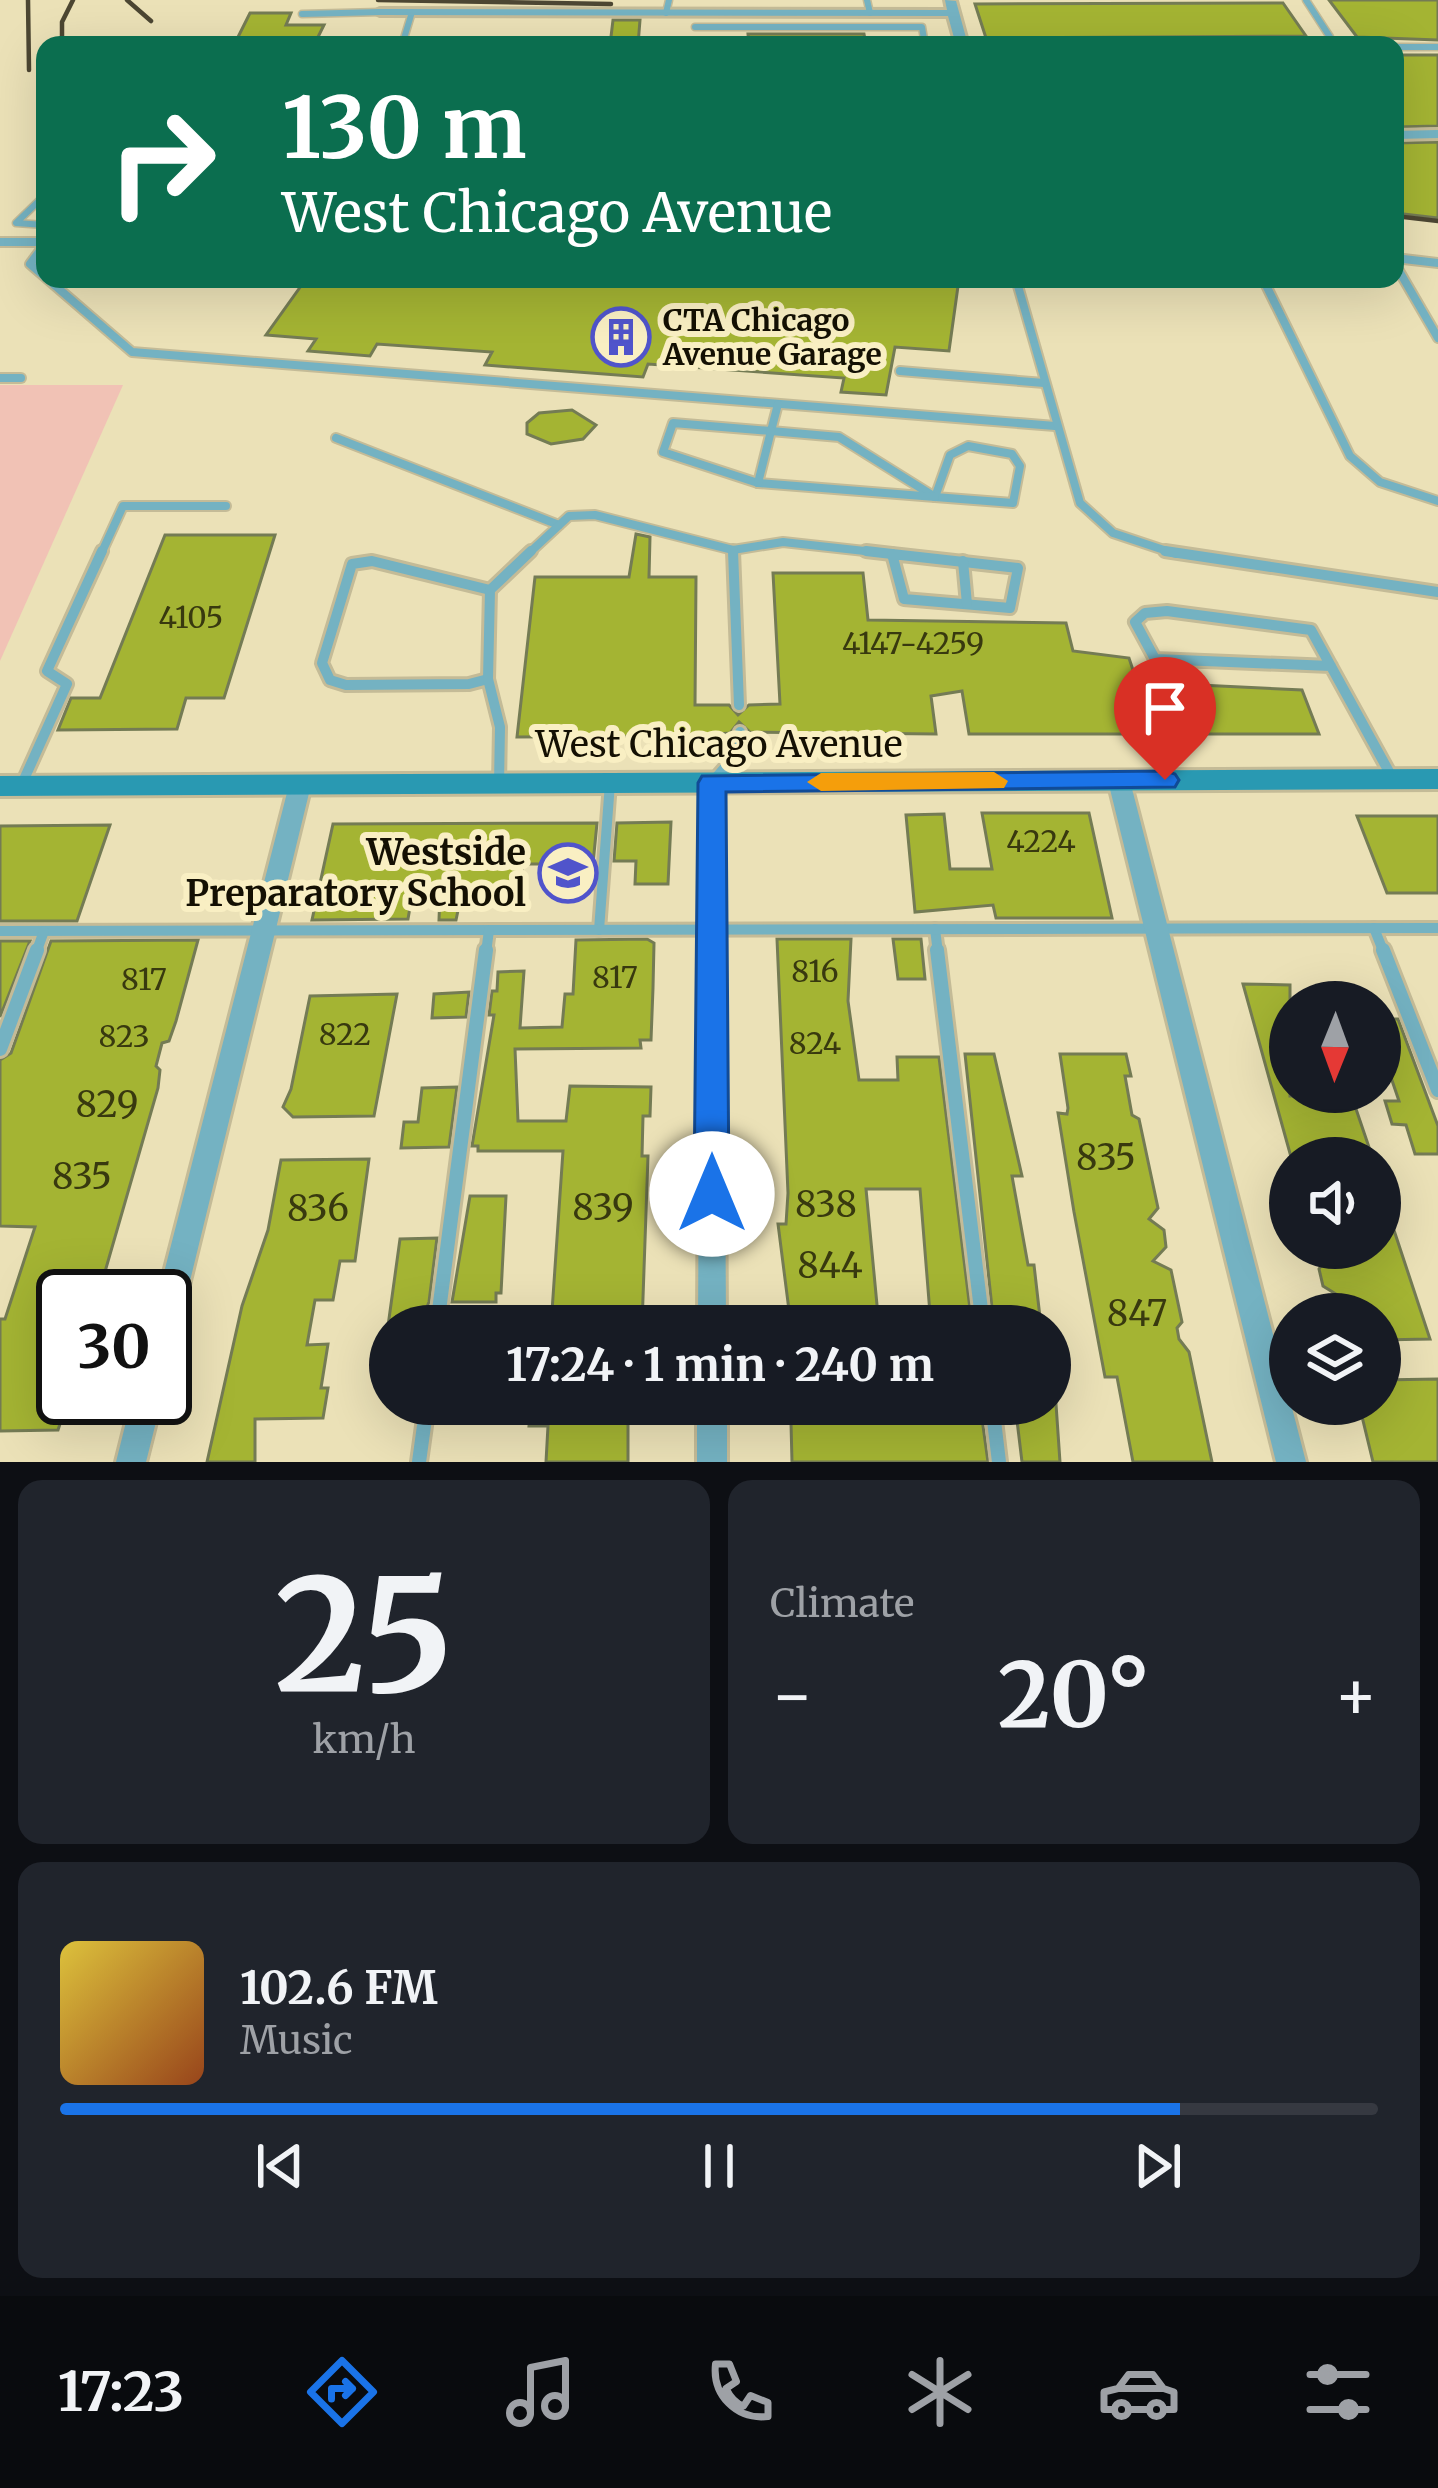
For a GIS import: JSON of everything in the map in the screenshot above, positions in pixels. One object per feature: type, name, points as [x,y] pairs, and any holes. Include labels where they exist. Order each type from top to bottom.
[{"type":"main road","name":"West Chicago Avenue","points":[[11,786],[1438,779]]},
{"type":"street","points":[[380,12],[730,6],[786,20],[869,7],[951,7],[959,36]]},
{"type":"street","points":[[1404,135],[1438,134]]},
{"type":"street","points":[[1119,781],[1291,1462]]},
{"type":"street","points":[[712,783],[712,1305]]},
{"type":"street","points":[[179,1269],[300,785]]},
{"type":"street","points":[[131,1462],[140,1425]]},
{"type":"street","points":[[712,1425],[712,1462]]},
{"type":"lane","points":[[1306,0],[1329,36]]},
{"type":"lane","points":[[302,14],[380,12]]},
{"type":"lane","points":[[405,36],[412,12]]},
{"type":"lane","points":[[695,27],[786,20],[922,27],[924,36]]},
{"type":"lane","points":[[1404,47],[1438,47]]},
{"type":"lane","points":[[36,203],[16,223],[36,224]]},
{"type":"lane","points":[[0,242],[36,243]]},
{"type":"lane","points":[[1404,261],[1438,263]]},
{"type":"lane","points":[[1404,277],[1438,338]]},
{"type":"lane","points":[[58,288],[132,352],[1055,426]]},
{"type":"lane","points":[[1018,288],[1080,503],[1113,533],[1190,558],[1438,592]]},
{"type":"lane","points":[[1267,288],[1350,456],[1380,482],[1438,500]]},
{"type":"lane","points":[[900,371],[1044,383]]},
{"type":"lane","points":[[0,378],[21,378]]},
{"type":"lane","points":[[758,483],[778,404]]},
{"type":"lane","points":[[935,497],[839,436],[674,423],[663,452],[758,483],[935,497],[1013,503],[1019,466],[1012,454],[992,446],[964,446],[948,453],[940,466],[935,497]]},
{"type":"lane","points":[[336,438],[559,525]]},
{"type":"lane","points":[[11,786],[67,684],[46,671],[122,506],[226,506]]},
{"type":"lane","points":[[500,784],[500,728],[488,679],[490,590],[569,516],[595,515],[733,550],[782,542],[891,552],[1018,568],[1010,608],[904,599],[891,552]]},
{"type":"lane","points":[[733,550],[739,705]]},
{"type":"lane","points":[[488,679],[469,684],[346,685],[330,680],[322,663],[352,564],[372,561],[490,590]]},
{"type":"lane","points":[[963,561],[967,604]]},
{"type":"lane","points":[[1331,666],[1155,659],[1135,622],[1145,614],[1167,611],[1311,630],[1394,779]]},
{"type":"lane","points":[[712,783],[740,750],[740,732]]},
{"type":"lane","points":[[599,930],[610,783]]},
{"type":"lane","points":[[1374,928],[1438,1090]]},
{"type":"lane","points":[[0,931],[1438,928]]},
{"type":"lane","points":[[935,929],[980,1305]]},
{"type":"lane","points":[[440,1305],[489,930]]},
{"type":"lane","points":[[0,1049],[44,931]]},
{"type":"lane","points":[[419,1462],[424,1425]]},
{"type":"lane","points":[[995,1425],[999,1462]]},
{"type":"shaded area","points":[[0,385],[123,385],[0,661]]},
{"type":"building","points":[[1329,0],[1438,0],[1438,40],[1356,36]]},
{"type":"building","points":[[1283,3],[1306,36],[985,36],[975,4]]},
{"type":"building","points":[[250,13],[291,13],[286,25],[324,25],[318,36],[238,36]]},
{"type":"building","points":[[613,20],[640,20],[639,36],[611,36]]},
{"type":"building","points":[[748,34],[864,36],[748,36]]},
{"type":"building","points":[[1404,55],[1438,55],[1438,126],[1404,127]]},
{"type":"building","points":[[1438,142],[1438,218],[1404,214],[1404,143]]},
{"type":"building","name":"CTA Chicago Avenue Garage","points":[[300,288],[958,288],[949,351],[895,347],[886,395],[841,392],[844,378],[648,364],[643,377],[485,365],[492,352],[377,344],[370,356],[308,351],[316,339],[266,335]]},
{"type":"building","points":[[572,410],[596,425],[583,439],[551,444],[527,434],[527,423],[539,413]]},
{"type":"building","points":[[636,534],[650,537],[649,577],[696,577],[695,705],[729,705],[738,715],[749,705],[780,704],[773,573],[863,573],[868,620],[1066,623],[1073,651],[1129,658],[1137,682],[1302,690],[1319,734],[969,734],[962,691],[931,696],[936,734],[750,732],[739,722],[730,733],[692,736],[517,737],[535,577],[629,577]]},
{"type":"building","points":[[165,535],[275,535],[224,698],[186,698],[177,729],[58,730],[71,698],[100,698]]},
{"type":"building","points":[[982,813],[1089,813],[1112,918],[996,918],[993,905],[915,912],[906,815],[944,814],[950,869],[992,869]]},
{"type":"building","points":[[1357,816],[1438,816],[1438,893],[1387,893]]},
{"type":"building","points":[[671,822],[668,884],[635,884],[636,861],[614,861],[617,823]]},
{"type":"building","points":[[597,823],[593,864],[523,864],[519,900],[460,901],[456,920],[439,920],[440,893],[413,890],[408,919],[312,920],[333,824]]},
{"type":"building","points":[[110,825],[77,921],[0,921],[0,826]]},
{"type":"building","points":[[647,939],[654,943],[651,1040],[640,1040],[641,1048],[515,1049],[518,1121],[566,1121],[570,1086],[651,1087],[650,1116],[643,1116],[642,1156],[648,1156],[643,1305],[552,1305],[563,1151],[478,1151],[478,1146],[472,1146],[498,972],[524,971],[520,1028],[562,1027],[565,994],[573,994],[576,940]]},
{"type":"building","points":[[777,939],[851,939],[848,1001],[859,1080],[898,1080],[897,1057],[939,1057],[970,1305],[929,1305],[920,1189],[866,1189],[877,1305],[788,1305],[778,1224],[786,1224]]},
{"type":"building","points":[[893,939],[921,939],[925,979],[898,979]]},
{"type":"building","points":[[198,940],[176,1021],[169,1041],[162,1043],[156,1066],[160,1070],[158,1088],[106,1269],[36,1269],[36,1425],[60,1425],[58,1430],[0,1431],[0,1319],[5,1319],[35,1227],[0,1226],[0,1060],[11,1053],[51,941]]},
{"type":"building","points":[[0,941],[30,941],[0,1017]]},
{"type":"building","points":[[1243,984],[1269,985],[1269,1078]]},
{"type":"building","points":[[469,992],[466,1017],[432,1018],[434,994]]},
{"type":"building","points":[[397,994],[374,1116],[293,1117],[283,1107],[310,996]]},
{"type":"building","points":[[1401,1027],[1438,1126],[1438,1154],[1415,1154],[1406,1125],[1392,1124],[1389,1113],[1401,1113]]},
{"type":"building","points":[[965,1054],[994,1054],[1022,1176],[1012,1176],[1039,1305],[992,1305]]},
{"type":"building","points":[[1060,1054],[1126,1054],[1132,1115],[1139,1119],[1158,1208],[1149,1219],[1164,1230],[1166,1247],[1153,1261],[1171,1270],[1182,1322],[1177,1328],[1179,1339],[1189,1352],[1212,1462],[1133,1462],[1117,1377],[1105,1377],[1074,1212],[1058,1113],[1067,1114],[1068,1108]]},
{"type":"building","points":[[457,1087],[449,1147],[401,1148],[404,1122],[418,1122],[422,1088]]},
{"type":"building","points":[[1279,1113],[1357,1113],[1366,1137],[1285,1137]]},
{"type":"building","points":[[369,1159],[355,1261],[340,1261],[333,1300],[315,1300],[307,1345],[328,1344],[321,1388],[328,1388],[323,1418],[255,1419],[255,1462],[207,1462],[242,1306],[268,1230],[281,1160]]},
{"type":"building","points":[[470,1196],[506,1196],[501,1293],[496,1293],[496,1302],[452,1302]]},
{"type":"building","points":[[437,1238],[428,1305],[391,1305],[400,1239]]},
{"type":"building","points":[[1401,1251],[1430,1339],[1401,1340],[1401,1293],[1334,1293],[1323,1286],[1319,1269],[1401,1269]]},
{"type":"building","points":[[1438,1379],[1438,1462],[1373,1462],[1364,1425],[1401,1425],[1401,1380]]},
{"type":"building","points":[[628,1425],[628,1462],[546,1462],[548,1426],[529,1426]]},
{"type":"building","points":[[791,1425],[983,1425],[988,1462],[792,1462]]},
{"type":"building","points":[[1018,1425],[1057,1425],[1060,1462],[1022,1462]]},
{"type":"railway","points":[[28,0],[29,70]]},
{"type":"railway","points":[[62,36],[62,22],[73,0]]},
{"type":"railway","points":[[127,0],[151,21]]},
{"type":"railway","points":[[378,0],[611,4]]},
{"type":"railway","points":[[1404,217],[1438,221]]},
{"type":"slow traffic","points":[[821,782],[994,781]]},
{"type":"place","name":"CTA Chicago Avenue Garage","points":[[621,337]]},
{"type":"place","name":"Westside Preparatory School","points":[[568,873]]},
{"type":"route","points":[[712,1194],[712,783],[1165,780]]}]
